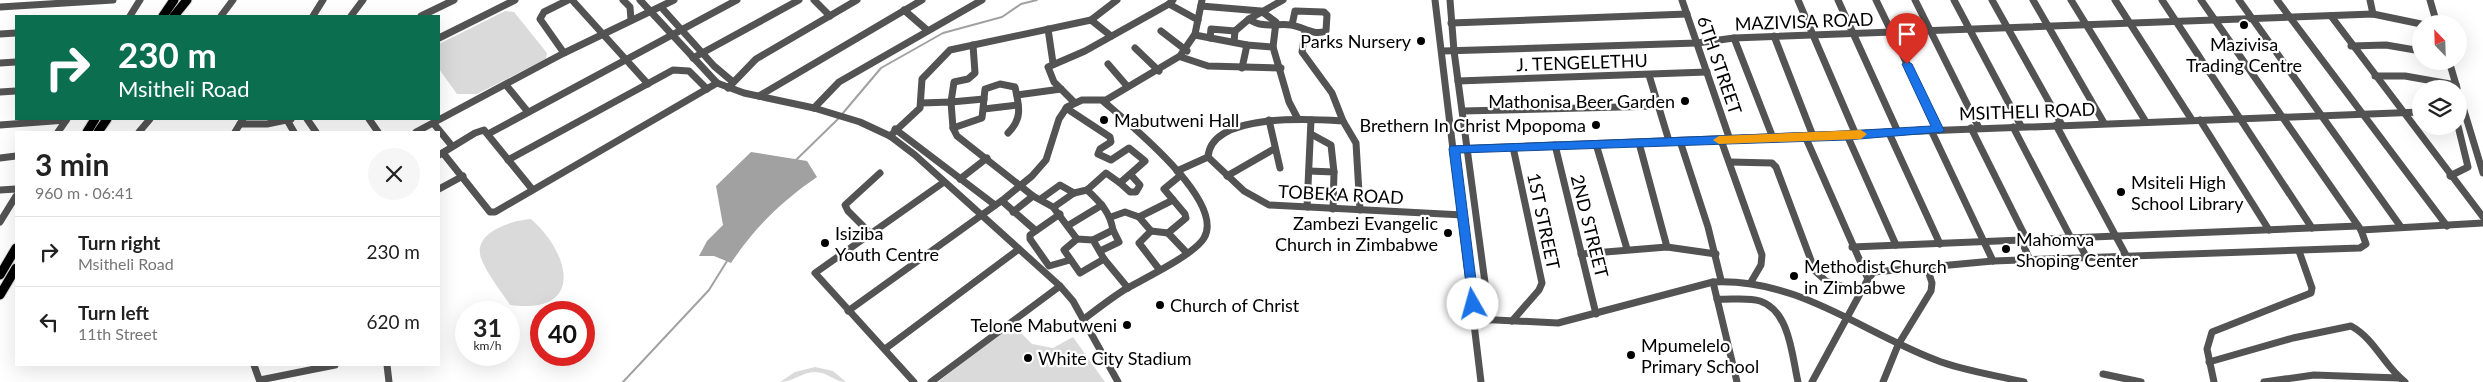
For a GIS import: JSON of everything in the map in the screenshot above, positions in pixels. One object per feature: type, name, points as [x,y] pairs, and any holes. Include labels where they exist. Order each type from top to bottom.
[{"type":"main road","points":[[164,15],[174,0]]},
{"type":"main road","points":[[175,15],[187,0]]},
{"type":"main road","points":[[88,131],[94,120]]},
{"type":"main road","points":[[99,131],[106,120]]},
{"type":"main road","points":[[0,275],[15,250]]},
{"type":"main road","points":[[0,295],[15,270]]},
{"type":"street","points":[[0,7],[113,0]]},
{"type":"street","points":[[131,15],[140,0]]},
{"type":"street","points":[[222,15],[233,0]]},
{"type":"street","points":[[313,15],[323,0]]},
{"type":"street","points":[[352,15],[363,0]]},
{"type":"street","points":[[423,15],[454,0]]},
{"type":"street","points":[[440,37],[514,0]]},
{"type":"street","points":[[564,53],[540,19],[544,12],[568,0]]},
{"type":"street","points":[[572,0],[648,84]]},
{"type":"street","points":[[623,0],[630,7],[631,20]]},
{"type":"street","points":[[640,0],[718,83],[730,85],[759,96],[814,108],[860,122],[890,136],[1060,286],[1073,301],[1084,319],[1118,382]]},
{"type":"street","points":[[418,131],[564,53],[674,0]]},
{"type":"street","points":[[488,134],[737,0]]},
{"type":"street","points":[[693,58],[799,0]]},
{"type":"street","points":[[814,0],[830,16]]},
{"type":"street","points":[[730,85],[756,59],[857,0]]},
{"type":"street","points":[[759,96],[922,0]]},
{"type":"street","points":[[814,108],[839,82],[982,0]]},
{"type":"street","points":[[890,136],[895,129],[917,111],[921,103],[922,79],[945,53],[956,48],[1091,20],[1117,0]]},
{"type":"street","points":[[1234,42],[1235,31],[1249,19],[1283,0]]},
{"type":"street","points":[[1436,0],[1482,382]]},
{"type":"street","points":[[1450,0],[1454,51],[1490,320]]},
{"type":"street","name":"6TH STREET","points":[[1682,0],[1730,140]]},
{"type":"street","points":[[1798,0],[1856,135]]},
{"type":"street","points":[[1838,0],[1898,132]]},
{"type":"street","points":[[1876,0],[1993,261]]},
{"type":"street","points":[[1915,0],[1975,128],[2024,240],[2030,260]]},
{"type":"street","points":[[1954,0],[2021,126]]},
{"type":"street","points":[[1992,0],[2127,257]]},
{"type":"street","points":[[2033,0],[2104,124]]},
{"type":"street","points":[[2071,0],[2146,122]]},
{"type":"street","points":[[2115,0],[2269,230]]},
{"type":"street","points":[[2162,0],[2312,228]]},
{"type":"street","points":[[1812,382],[1860,292],[1874,272],[1993,261],[2299,251],[2360,248],[2366,244],[2360,228],[2201,0]]},
{"type":"street","points":[[2239,0],[2401,227]]},
{"type":"street","points":[[2277,0],[2447,226]]},
{"type":"street","points":[[2370,0],[2373,14]]},
{"type":"street","points":[[2430,0],[2434,15]]},
{"type":"street","points":[[1074,102],[1048,72],[1048,68],[1053,64],[1085,51],[1171,2],[1198,20]]},
{"type":"street","points":[[1103,101],[1181,57],[1187,51],[1195,35],[1202,3],[1261,11],[1274,20],[1276,25],[1273,46],[1289,102],[1298,119]]},
{"type":"street","points":[[661,7],[730,85]]},
{"type":"street","points":[[904,10],[927,30]]},
{"type":"street","points":[[1249,19],[1256,24],[1292,25],[1304,31],[1324,32],[1325,13],[1295,12],[1292,25]]},
{"type":"street","points":[[1451,23],[1687,14]]},
{"type":"street","name":"MAZIVISA ROAD","points":[[1443,51],[1697,43],[1734,38],[1774,36],[2373,14],[2412,22]]},
{"type":"street","points":[[2330,16],[2483,217]]},
{"type":"street","points":[[1091,20],[1111,36]]},
{"type":"street","points":[[1048,29],[1053,64]]},
{"type":"street","points":[[1210,38],[1211,29],[1235,31]]},
{"type":"street","points":[[1161,31],[1187,51]]},
{"type":"street","points":[[1304,31],[1302,51],[1323,79],[1356,143],[1360,210]]},
{"type":"street","points":[[0,34],[15,33]]},
{"type":"street","points":[[1195,35],[1247,46],[1273,46]]},
{"type":"street","points":[[1774,36],[1809,136],[1852,247],[1868,279]]},
{"type":"street","points":[[1734,38],[1773,138]]},
{"type":"street","points":[[974,45],[975,73],[973,77],[954,82],[951,102],[953,128],[957,136],[1033,196],[1042,198],[1054,207],[1069,225],[1077,239]]},
{"type":"street","points":[[2351,46],[2386,45],[2412,49]]},
{"type":"street","points":[[1242,68],[1247,46]]},
{"type":"street","points":[[1136,48],[1159,71]]},
{"type":"street","points":[[1181,57],[1204,66],[1280,68]]},
{"type":"street","points":[[0,63],[15,62]]},
{"type":"street","points":[[1108,64],[1127,86]]},
{"type":"street","points":[[508,160],[673,70],[686,68],[707,89]]},
{"type":"street","name":"J. TENGELETHU","points":[[1458,81],[1707,72]]},
{"type":"street","points":[[1649,75],[1669,141]]},
{"type":"street","points":[[2375,76],[2405,76],[2424,80]]},
{"type":"street","points":[[532,189],[488,134],[482,130],[441,154],[463,176],[492,212],[718,83]]},
{"type":"street","points":[[953,128],[982,118],[986,87],[1005,83],[1014,85],[1018,105],[1019,123],[1008,133]]},
{"type":"street","points":[[506,85],[528,112]]},
{"type":"street","points":[[1017,95],[1061,89]]},
{"type":"street","points":[[0,92],[15,91]]},
{"type":"street","points":[[921,103],[984,99]]},
{"type":"street","points":[[848,311],[1020,186],[1046,160],[1052,151],[1057,123],[1066,108],[1074,102],[1089,99],[1103,101],[1179,173],[1198,196],[1208,224],[1204,238],[1186,252],[1128,288],[1084,319]]},
{"type":"street","points":[[984,108],[1018,105]]},
{"type":"street","points":[[1463,111],[1659,106]]},
{"type":"street","points":[[1066,108],[1110,137],[1110,142],[1098,154],[1111,160],[1129,148],[1145,159],[1120,183]]},
{"type":"street","name":"MSITHELI ROAD","points":[[1454,149],[1856,135],[2021,126],[2412,114]]},
{"type":"street","points":[[2404,115],[2412,116]]},
{"type":"street","points":[[0,125],[66,120]]},
{"type":"street","points":[[59,131],[66,120]]},
{"type":"street","points":[[141,131],[149,120]]},
{"type":"street","points":[[236,131],[242,120],[267,124],[289,120]]},
{"type":"street","points":[[308,120],[315,131]]},
{"type":"street","points":[[370,120],[377,131]]},
{"type":"street","points":[[1168,234],[1186,218],[1185,214],[1164,189],[1179,173],[1208,157],[1206,150],[1209,144],[1218,137],[1270,120],[1343,121]]},
{"type":"street","points":[[1270,120],[1274,149],[1280,168]]},
{"type":"street","points":[[1307,207],[1311,120]]},
{"type":"street","points":[[2467,121],[2483,173]]},
{"type":"street","points":[[434,124],[440,131]]},
{"type":"street","points":[[2013,127],[2087,258]]},
{"type":"street","points":[[895,129],[960,179],[1013,212],[1035,230]]},
{"type":"street","points":[[440,131],[452,146]]},
{"type":"street","points":[[1889,133],[1940,244]]},
{"type":"street","points":[[1310,134],[1331,145],[1334,172],[1333,209]]},
{"type":"street","points":[[1847,135],[1896,245]]},
{"type":"street","points":[[2450,176],[2468,167],[2460,135]]},
{"type":"street","name":"6TH STREET","points":[[1721,140],[1762,255],[1761,265],[1751,282]]},
{"type":"street","points":[[1680,141],[1716,254],[1717,299],[1737,382]]},
{"type":"street","points":[[1639,143],[1667,247]]},
{"type":"street","points":[[1596,144],[1627,249]]},
{"type":"street","name":"2ND STREET","points":[[1555,145],[1596,314]]},
{"type":"street","name":"1ST STREET","points":[[1512,321],[1539,290],[1542,283],[1514,147]]},
{"type":"street","points":[[1227,176],[1274,149]]},
{"type":"street","points":[[0,158],[15,156]]},
{"type":"street","name":"TOBEKA ROAD","points":[[1208,157],[1227,176],[1260,202],[1277,206],[1463,215]]},
{"type":"street","points":[[960,179],[987,158]]},
{"type":"street","points":[[1730,162],[1772,163],[1776,166],[1815,271],[1826,281],[1860,292]]},
{"type":"street","points":[[1309,171],[1334,172]]},
{"type":"street","points":[[1054,207],[1074,193],[1087,190],[1106,173],[1130,192],[1136,192],[1140,185],[1131,174]]},
{"type":"street","points":[[871,234],[848,212],[845,205],[847,201],[880,174]]},
{"type":"street","points":[[440,188],[463,176]]},
{"type":"street","points":[[914,382],[815,273],[944,182]]},
{"type":"street","points":[[1042,198],[1060,185],[1074,193]]},
{"type":"street","points":[[0,190],[15,189]]},
{"type":"street","points":[[1087,190],[1111,217],[1113,230],[1119,242],[1100,251]]},
{"type":"street","points":[[1013,212],[1033,196]]},
{"type":"street","points":[[0,222],[15,198]]},
{"type":"street","points":[[1139,218],[1173,200]]},
{"type":"street","points":[[1069,225],[1102,205]]},
{"type":"street","points":[[1111,217],[1130,211],[1151,231],[1168,234],[1186,252]]},
{"type":"street","points":[[1060,214],[1035,230],[1030,235],[1030,239],[1049,266],[1070,260]]},
{"type":"street","points":[[1852,247],[2312,228],[2447,226],[2483,223]]},
{"type":"street","points":[[1104,259],[1080,273],[1064,250],[1077,239],[1093,240],[1113,230]]},
{"type":"street","points":[[1151,231],[1139,243],[1159,269]]},
{"type":"street","points":[[1093,240],[1104,259],[1128,288]]},
{"type":"street","points":[[1581,254],[1667,247],[1716,254]]},
{"type":"street","points":[[885,350],[1019,249]]},
{"type":"street","points":[[2214,382],[2206,344],[2208,336],[2212,332],[2311,293],[2312,288],[2299,251]]},
{"type":"street","points":[[1882,382],[1898,345],[1931,291],[1932,283],[1927,267]]},
{"type":"street","points":[[1475,319],[1548,324],[1596,314],[1717,281],[1751,282],[1786,290],[1898,345],[1938,361],[2024,382]]},
{"type":"street","points":[[930,382],[1060,286]]},
{"type":"street","points":[[1717,299],[1760,301],[1777,315],[1785,327],[1798,382]]},
{"type":"street","points":[[2209,362],[2293,338],[2351,326],[2367,336],[2388,367],[2402,380]]},
{"type":"street","points":[[254,366],[260,381],[322,366]]},
{"type":"street","points":[[387,366],[389,382]]},
{"type":"street","points":[[2103,374],[2141,382]]},
{"type":"street","points":[[2264,382],[2286,376],[2309,374],[2402,380]]},
{"type":"shaded area","points":[[505,11],[514,12],[547,53],[546,59],[477,94],[457,94],[440,70],[440,44]]},
{"type":"shaded area","points":[[751,152],[807,161],[817,177],[792,196],[760,226],[731,263],[714,256],[699,256],[707,241],[723,225],[716,186]]},
{"type":"shaded area","points":[[531,219],[545,233],[562,264],[564,279],[560,291],[551,301],[530,301],[530,306],[520,305],[520,301],[507,301],[487,270],[481,258],[480,249],[482,241],[488,234],[505,225]]},
{"type":"shaded area","name":"White City Stadium","points":[[1012,324],[1032,344],[1053,348],[1073,337],[1105,382],[938,382]]},
{"type":"shaded area","points":[[815,367],[833,371],[846,382],[820,372],[815,372],[780,382],[795,372]]},
{"type":"waterway","points":[[843,113],[881,68],[943,33],[1002,17],[1021,4],[1037,0]]},
{"type":"waterway","points":[[796,160],[839,118]]},
{"type":"waterway","points":[[623,382],[709,290],[727,261]]},
{"type":"slow traffic","points":[[1719,140],[1861,134]]},
{"type":"place","name":"Mazivisa Trading Centre","points":[[2244,25]]},
{"type":"place","name":"Parks Nursery","points":[[1421,41]]},
{"type":"place","name":"Mathonisa Beer Garden","points":[[1685,101]]},
{"type":"place","name":"Mabutweni Hall","points":[[1104,120]]},
{"type":"place","name":"Brethern In Christ Mpopoma","points":[[1596,125]]},
{"type":"place","name":"Msiteli High School Library","points":[[2121,192]]},
{"type":"place","name":"Zambezi Evangelic Church in Zimbabwe","points":[[1448,233]]},
{"type":"place","name":"Isiziba Youth Centre","points":[[825,243]]},
{"type":"place","name":"Mahomva Shoping Center","points":[[2006,249]]},
{"type":"place","name":"Methodist Church in Zimbabwe","points":[[1794,276]]},
{"type":"place","name":"Church of Christ","points":[[1160,305]]},
{"type":"place","name":"Telone Mabutweni","points":[[1127,325]]},
{"type":"place","name":"Mpumelelo Primary School","points":[[1631,355]]},
{"type":"place","name":"White City Stadium","points":[[1028,358]]},
{"type":"route","points":[[1473,304],[1454,149],[1939,130],[1907,64]]}]
